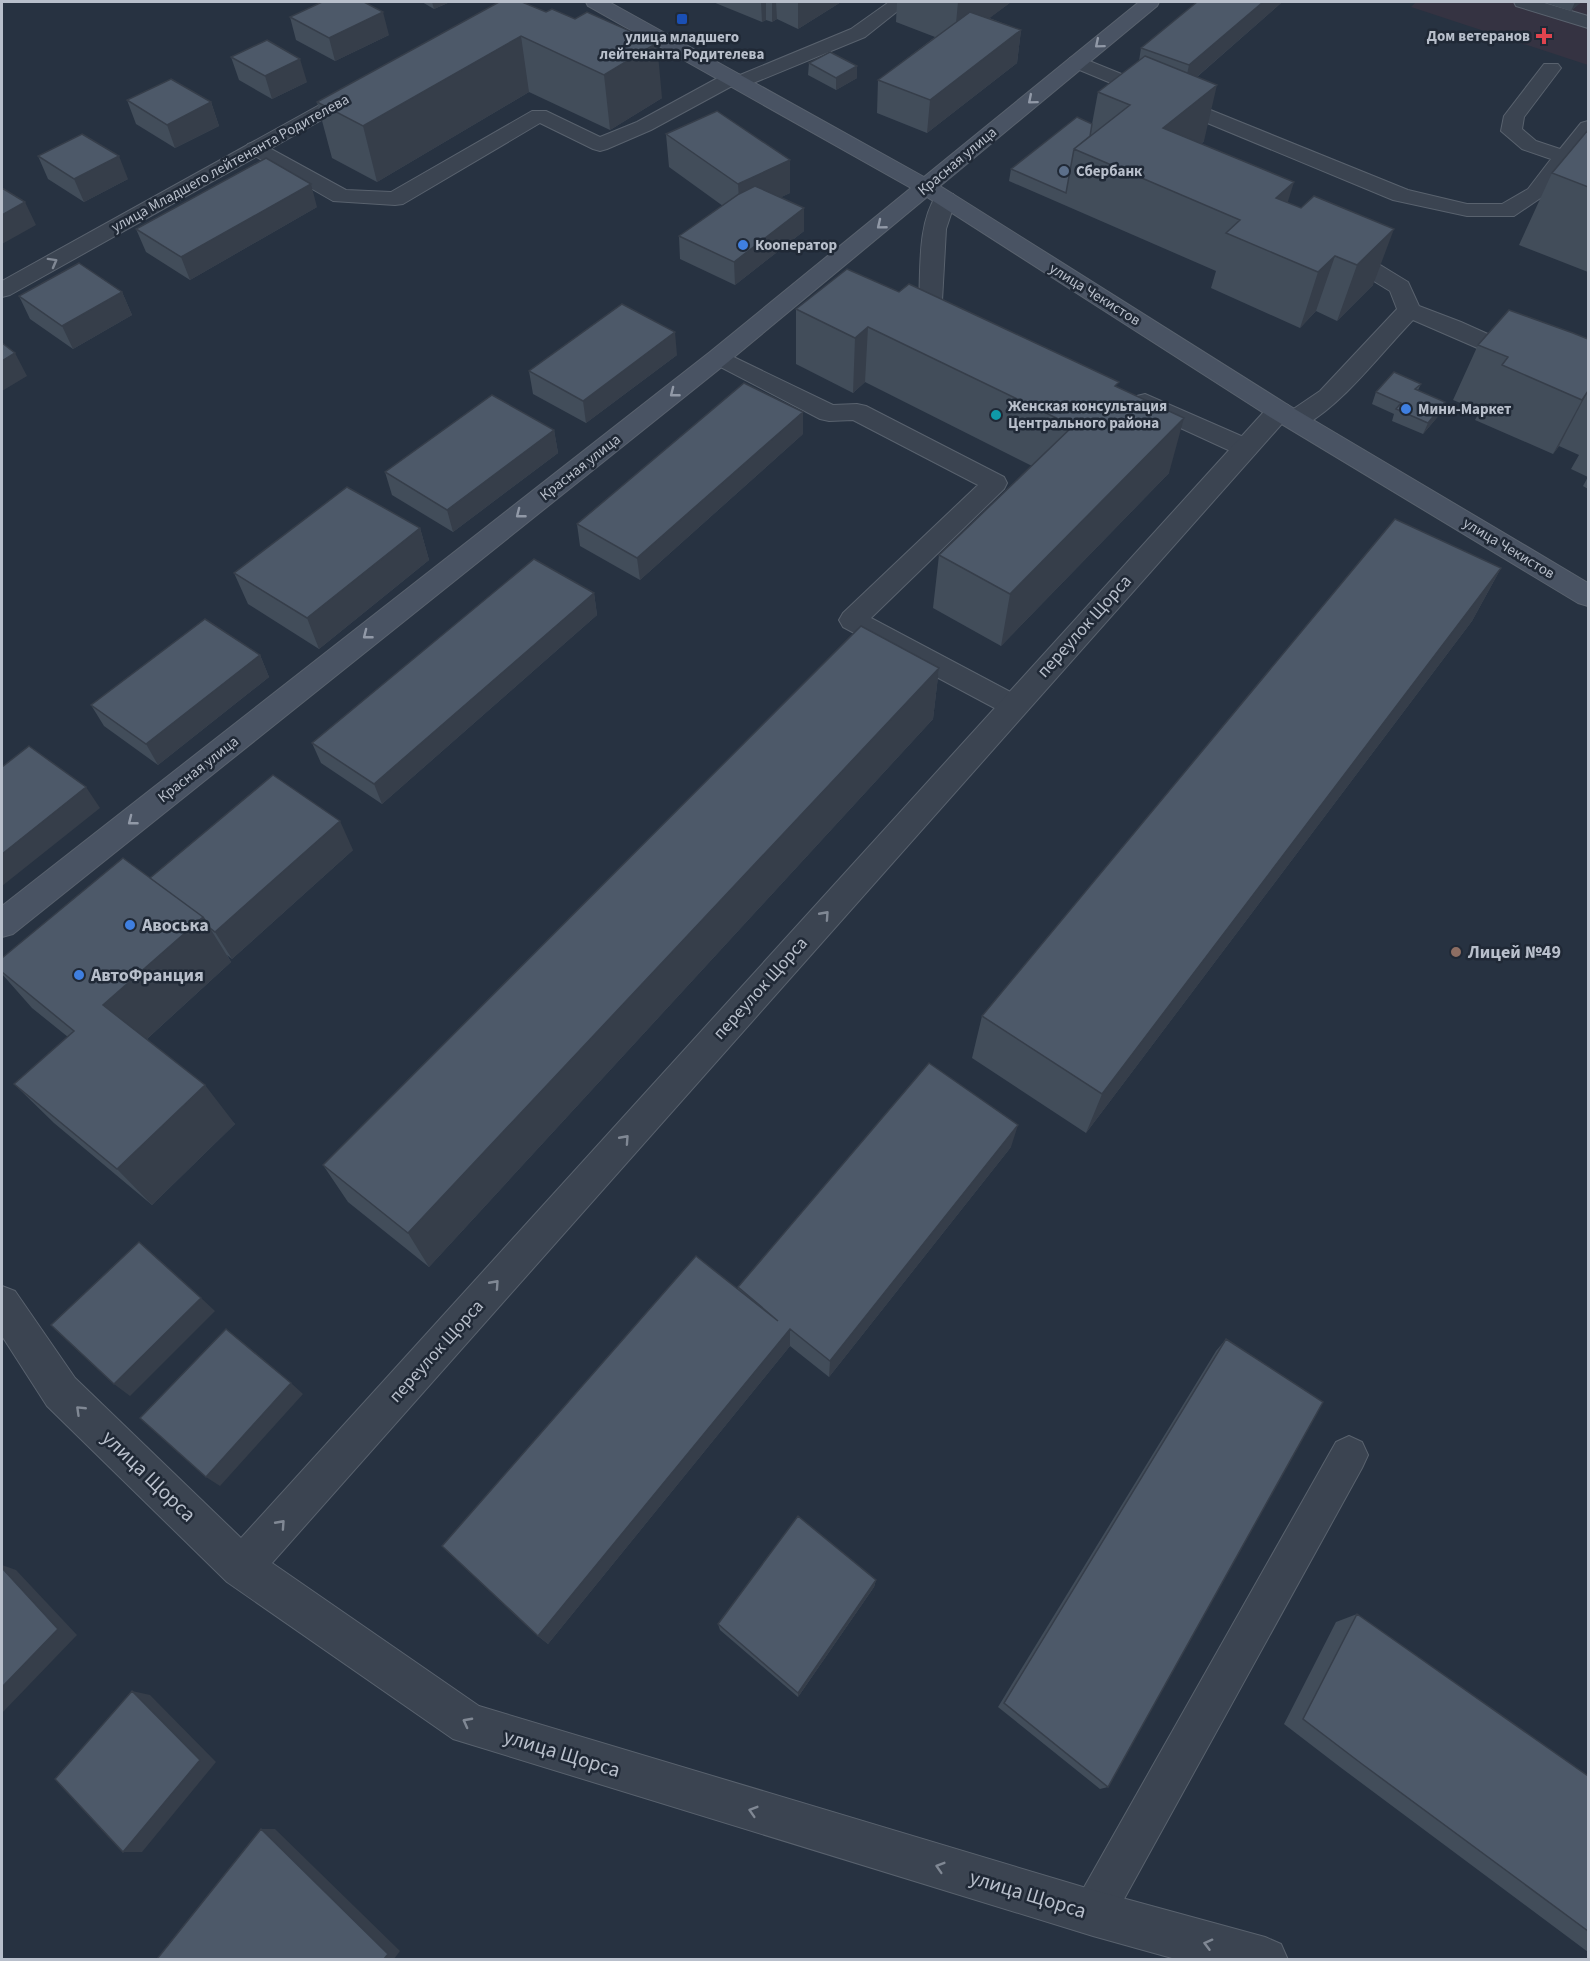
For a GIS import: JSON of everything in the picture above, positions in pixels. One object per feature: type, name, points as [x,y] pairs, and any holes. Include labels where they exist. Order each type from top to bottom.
[{"type":"street","name":"улица Чекистов","points":[[595,2],[935,194],[1287,415],[1588,596]]},
{"type":"street","name":"Красная улица","points":[[2,924],[719,357],[935,194],[1077,62],[1150,2]]},
{"type":"street","name":"улица Младшего лейтенанта Родителева","points":[[2,290],[379,80]]},
{"type":"street","name":"переулок Щорса","points":[[242,1567],[1012,705],[1246,447],[1287,415]]},
{"type":"street","name":"улица Щорса","points":[[2,1304],[61,1392],[242,1567],[468,1724],[1093,1914],[1265,1959]]},
{"type":"lane","points":[[1523,2],[1588,22]]},
{"type":"lane","points":[[255,148],[341,196],[395,199],[539,115],[600,145],[644,126],[735,80],[858,33],[892,3]]},
{"type":"lane","points":[[1077,62],[1401,195],[1467,210],[1506,211],[1535,193],[1588,127]]},
{"type":"lane","points":[[1551,68],[1514,116],[1511,131],[1529,145],[1564,157]]},
{"type":"lane","points":[[935,194],[930,304],[984,329]]},
{"type":"lane","points":[[1325,244],[1400,287],[1409,310],[1453,327],[1588,388]]},
{"type":"lane","points":[[1287,415],[1328,396],[1409,310]]},
{"type":"lane","points":[[719,357],[829,413],[857,411],[995,483],[852,620],[1012,705]]},
{"type":"lane","points":[[1126,393],[1246,447]]},
{"type":"lane","points":[[1093,1914],[1349,1455]]},
{"type":"shaded area","name":"Дом ветеранов","points":[[1416,2],[1588,2],[1588,65],[1411,7]]},
{"type":"building","points":[[322,2],[364,2],[383,12],[329,38],[290,17]]},
{"type":"building","points":[[499,2],[522,2],[546,12],[552,9],[575,19],[587,12],[657,43],[604,75],[521,36],[363,126],[317,102]]},
{"type":"building","points":[[1197,2],[1263,2],[1189,65],[1141,48]]},
{"type":"building","points":[[970,12],[1021,30],[930,100],[878,80]]},
{"type":"building","points":[[267,40],[300,59],[265,76],[231,57]]},
{"type":"building","points":[[830,52],[857,66],[836,78],[809,63]]},
{"type":"building","points":[[1145,56],[1217,85],[1163,128],[1294,182],[1276,198],[1301,208],[1314,196],[1394,229],[1357,265],[1335,256],[1318,272],[1226,233],[1240,220],[1074,149],[1130,105],[1098,92]]},
{"type":"building","points":[[171,79],[211,102],[167,125],[127,100]]},
{"type":"building","points":[[717,111],[790,160],[738,184],[666,134]]},
{"type":"building","points":[[1077,117],[1092,124],[1090,136],[1074,149],[1066,193],[1011,169]]},
{"type":"building","points":[[1588,130],[1588,187],[1552,173]]},
{"type":"building","points":[[82,134],[119,156],[74,179],[38,156]]},
{"type":"building","points":[[266,158],[311,184],[181,257],[136,229]]},
{"type":"building","points":[[755,186],[804,208],[734,262],[679,236],[739,194]]},
{"type":"building","points":[[2,188],[25,202],[2,215]]},
{"type":"building","points":[[79,263],[122,292],[62,326],[19,296]]},
{"type":"building","points":[[847,269],[899,292],[909,284],[1119,382],[1115,386],[1184,418],[1010,594],[939,555],[1073,426],[868,327],[855,338],[796,309]]},
{"type":"building","points":[[622,304],[675,332],[583,401],[529,371]]},
{"type":"building","points":[[1509,310],[1588,339],[1588,391],[1582,400],[1502,365],[1508,357],[1478,345]]},
{"type":"building","points":[[2,343],[15,353],[2,361]]},
{"type":"building","points":[[1394,372],[1421,384],[1415,389],[1445,402],[1428,423],[1396,409],[1401,403],[1376,392]]},
{"type":"building","points":[[744,383],[803,412],[637,558],[577,524]]},
{"type":"building","points":[[492,395],[554,430],[447,510],[385,472]]},
{"type":"building","points":[[347,487],[420,528],[307,618],[234,573]]},
{"type":"building","points":[[1395,519],[1501,568],[1102,1094],[982,1016]]},
{"type":"building","points":[[534,559],[594,593],[374,784],[312,743]]},
{"type":"building","points":[[205,619],[260,655],[146,744],[91,705]]},
{"type":"building","points":[[861,626],[939,668],[408,1233],[323,1165]]},
{"type":"building","points":[[29,746],[86,787],[2,854],[2,767]]},
{"type":"building","points":[[273,775],[340,821],[215,932],[203,917],[150,878]]},
{"type":"building","points":[[123,858],[203,917],[103,1005],[205,1085],[117,1169],[14,1084],[74,1031],[2,972],[2,958]]},
{"type":"building","points":[[929,1063],[1018,1125],[830,1361],[790,1329],[538,1636],[442,1546],[696,1256],[778,1321],[738,1287]]},
{"type":"building","points":[[139,1242],[201,1298],[114,1384],[51,1325]]},
{"type":"building","points":[[226,1329],[291,1383],[206,1477],[140,1418]]},
{"type":"building","points":[[1226,1339],[1323,1402],[1108,1787],[1004,1703]]},
{"type":"building","points":[[798,1516],[876,1580],[798,1693],[718,1624]]},
{"type":"building","points":[[2,1568],[58,1629],[2,1687]]},
{"type":"building","points":[[1357,1614],[1588,1776],[1588,1931],[1303,1719]]},
{"type":"building","points":[[132,1691],[200,1760],[123,1852],[55,1779]]},
{"type":"building","points":[[261,1829],[388,1954],[384,1959],[157,1959]]},
{"type":"place","name":"улица младшего лейтенанта Родителева","points":[[682,19]]},
{"type":"place","name":"Дом ветеранов","points":[[1544,36]]},
{"type":"place","name":"Сбербанк","points":[[1064,171]]},
{"type":"place","name":"Кооператор","points":[[743,245]]},
{"type":"place","name":"Мини-Маркет","points":[[1406,409]]},
{"type":"place","name":"Женская консультация Центрального района","points":[[996,415]]},
{"type":"place","name":"Авоська","points":[[130,925]]},
{"type":"place","name":"Лицей №49","points":[[1456,952]]},
{"type":"place","name":"АвтоФранция","points":[[79,975]]}]
